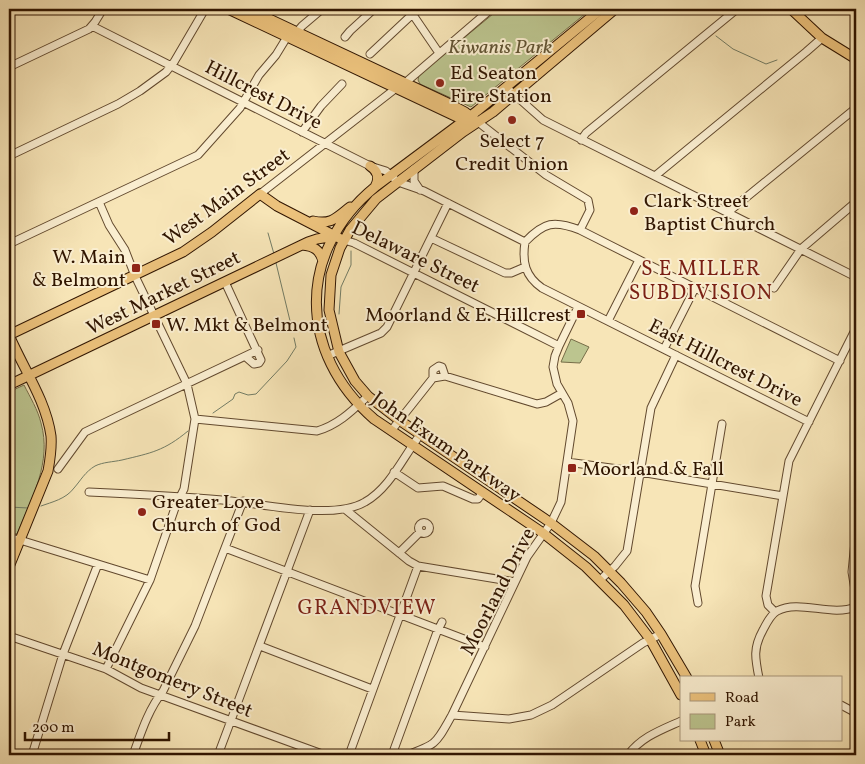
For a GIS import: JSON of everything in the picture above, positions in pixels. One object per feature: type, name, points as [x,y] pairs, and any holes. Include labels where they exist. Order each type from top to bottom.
[{"type":"main road","points":[[228,9],[395,89],[457,117],[468,118],[478,122]]},
{"type":"main road","points":[[248,9],[465,112],[468,118]]},
{"type":"main road","points":[[395,178],[601,9]]},
{"type":"main road","points":[[375,187],[414,169],[493,112],[615,9]]},
{"type":"main road","points":[[791,9],[822,38],[856,59]]},
{"type":"main road","points":[[370,166],[378,174],[378,182],[375,187]]},
{"type":"main road","name":"John Exum Parkway","points":[[395,178],[362,215],[344,240],[333,268],[328,302],[333,331],[339,352],[355,381],[368,396],[399,420],[582,546],[632,595],[661,634],[687,676]]},
{"type":"main road","name":"John Exum Parkway","points":[[375,187],[348,214],[323,261],[318,282],[316,303],[318,324],[327,356],[340,383],[358,406],[374,419],[543,533],[600,580],[650,639],[680,693]]},
{"type":"main road","name":"Delaware Street","points":[[260,194],[277,206],[344,240]]},
{"type":"main road","name":"West Main Street","points":[[9,335],[194,246],[260,194]]},
{"type":"main road","points":[[301,218],[323,223],[328,222],[360,200]]},
{"type":"main road","points":[[317,226],[321,232],[317,238]]},
{"type":"main road","name":"West Market Street","points":[[9,385],[317,238],[335,236]]},
{"type":"main road","points":[[302,245],[316,248],[320,252],[323,261]]},
{"type":"main road","points":[[9,335],[46,416],[51,437],[48,471],[9,567]]},
{"type":"main road","points":[[701,742],[706,755]]},
{"type":"main road","points":[[715,742],[720,755]]},
{"type":"street","points":[[9,67],[92,26],[103,9]]},
{"type":"street","points":[[9,156],[133,96],[166,72],[205,9]]},
{"type":"street","points":[[297,32],[322,9]]},
{"type":"street","points":[[345,37],[374,9]]},
{"type":"street","points":[[406,83],[491,9]]},
{"type":"street","points":[[581,140],[586,133],[737,9]]},
{"type":"street","points":[[370,54],[413,10],[439,53]]},
{"type":"street","name":"Hillcrest Drive","points":[[92,26],[370,166],[386,171],[415,189],[448,203],[525,242]]},
{"type":"street","points":[[9,244],[198,155],[234,115],[259,75],[276,55],[287,37]]},
{"type":"street","points":[[655,176],[822,38]]},
{"type":"street","points":[[302,132],[321,106],[342,84]]},
{"type":"street","points":[[506,87],[543,120],[856,277]]},
{"type":"street","name":"West Main Street","points":[[260,194],[395,89]]},
{"type":"street","points":[[728,213],[856,108]]},
{"type":"street","points":[[478,122],[546,175],[587,199],[590,210],[580,230]]},
{"type":"street","points":[[414,169],[414,181],[420,190]]},
{"type":"street","points":[[99,202],[109,225],[125,250],[135,276],[187,384],[196,419],[184,489],[150,580],[106,669]]},
{"type":"street","points":[[774,288],[801,249],[856,202]]},
{"type":"street","points":[[327,356],[381,333],[387,327],[448,203]]},
{"type":"street","points":[[431,238],[505,273],[511,273],[525,267],[525,242],[537,230],[546,225],[556,223],[567,225],[840,361]]},
{"type":"street","name":"Delaware Street","points":[[344,240],[352,242],[559,346]]},
{"type":"street","points":[[608,321],[639,260]]},
{"type":"street","name":"East Hillcrest Drive","points":[[525,267],[534,282],[578,307],[809,422]]},
{"type":"street","points":[[225,282],[261,360],[259,363],[254,364],[246,357]]},
{"type":"street","points":[[664,349],[695,288]]},
{"type":"street","name":"Moorland Drive","points":[[407,755],[433,745],[438,740],[452,715],[527,557],[551,523],[561,502],[573,421],[568,403],[556,384],[553,366],[559,346],[578,307]]},
{"type":"street","points":[[775,612],[768,605],[766,596],[790,461],[840,361],[854,340],[856,328]]},
{"type":"street","points":[[58,470],[85,432],[258,350]]},
{"type":"street","points":[[600,580],[610,572],[627,551],[651,408],[676,355]]},
{"type":"street","points":[[391,431],[433,378],[433,370],[438,366],[442,367],[445,376]]},
{"type":"street","points":[[433,378],[445,376],[538,404],[546,402],[562,393]]},
{"type":"street","points":[[196,419],[317,431],[334,425],[368,396]]},
{"type":"street","points":[[698,603],[694,586],[722,424]]},
{"type":"street","points":[[89,492],[244,501],[310,510],[346,510],[364,503],[376,494],[420,435]]},
{"type":"street","points":[[567,462],[783,496]]},
{"type":"street","points":[[394,472],[418,488],[443,486],[473,499],[478,499],[483,492]]},
{"type":"street","points":[[133,755],[144,725],[195,626],[244,501]]},
{"type":"street","points":[[218,755],[310,510]]},
{"type":"street","points":[[346,510],[418,566],[515,582]]},
{"type":"street","points":[[856,531],[852,572],[856,596]]},
{"type":"street","points":[[399,553],[420,532]]},
{"type":"street","points":[[9,538],[150,580]]},
{"type":"street","points":[[225,548],[401,614],[441,626],[485,647]]},
{"type":"street","points":[[32,755],[64,654],[98,564]]},
{"type":"street","points":[[349,755],[418,566]]},
{"type":"street","points":[[759,676],[755,647],[775,612],[786,608],[799,607],[833,611],[848,610],[856,606]]},
{"type":"street","points":[[392,755],[441,626]]},
{"type":"street","points":[[452,715],[509,718],[531,716],[552,705],[650,639],[661,634]]},
{"type":"street","name":"Montgomery Street","points":[[9,636],[106,669],[129,683],[324,755]]},
{"type":"street","points":[[260,646],[372,689]]},
{"type":"street","points":[[842,706],[856,713]]},
{"type":"street","points":[[628,755],[655,732],[680,721]]},
{"type":"green space","name":"Kiwanis Park","points":[[499,9],[591,9],[471,107],[420,84],[418,80],[419,75]]},
{"type":"green space","points":[[571,339],[589,347],[580,363],[561,362]]},
{"type":"green space","points":[[24,385],[40,418],[44,437],[44,452],[39,480],[29,507],[17,534],[9,534],[9,392]]},
{"type":"waterway","points":[[716,36],[733,49],[766,64],[777,60]]},
{"type":"waterway","points":[[268,233],[274,254]]},
{"type":"waterway","points":[[339,314],[341,287],[351,265],[351,251]]},
{"type":"waterway","points":[[276,263],[292,329]]},
{"type":"waterway","points":[[213,413],[233,399],[235,394],[239,392],[248,395],[256,394],[287,361],[296,347],[294,338]]},
{"type":"waterway","points":[[41,506],[67,495],[86,473],[95,466],[157,450],[172,443],[188,431]]},
{"type":"waterway","points":[[9,507],[28,508]]},
{"type":"place","name":"Ed Seaton Fire Station","points":[[440,83]]},
{"type":"place","name":"Select 7 Credit Union","points":[[512,120]]},
{"type":"place","name":"Clark Street Baptist Church","points":[[634,211]]},
{"type":"place","name":"W. Main & Belmont","points":[[136,268]]},
{"type":"place","name":"Moorland & E. Hillcrest","points":[[581,314]]},
{"type":"place","name":"W. Mkt & Belmont","points":[[156,324]]},
{"type":"place","name":"Moorland & Fall","points":[[572,468]]},
{"type":"place","name":"Greater Love Church of God","points":[[142,512]]},
{"type":"district","name":"S E MILLER SUBDIVISION","points":[[701,280]]},
{"type":"district","name":"GRANDVIEW","points":[[367,607]]}]
